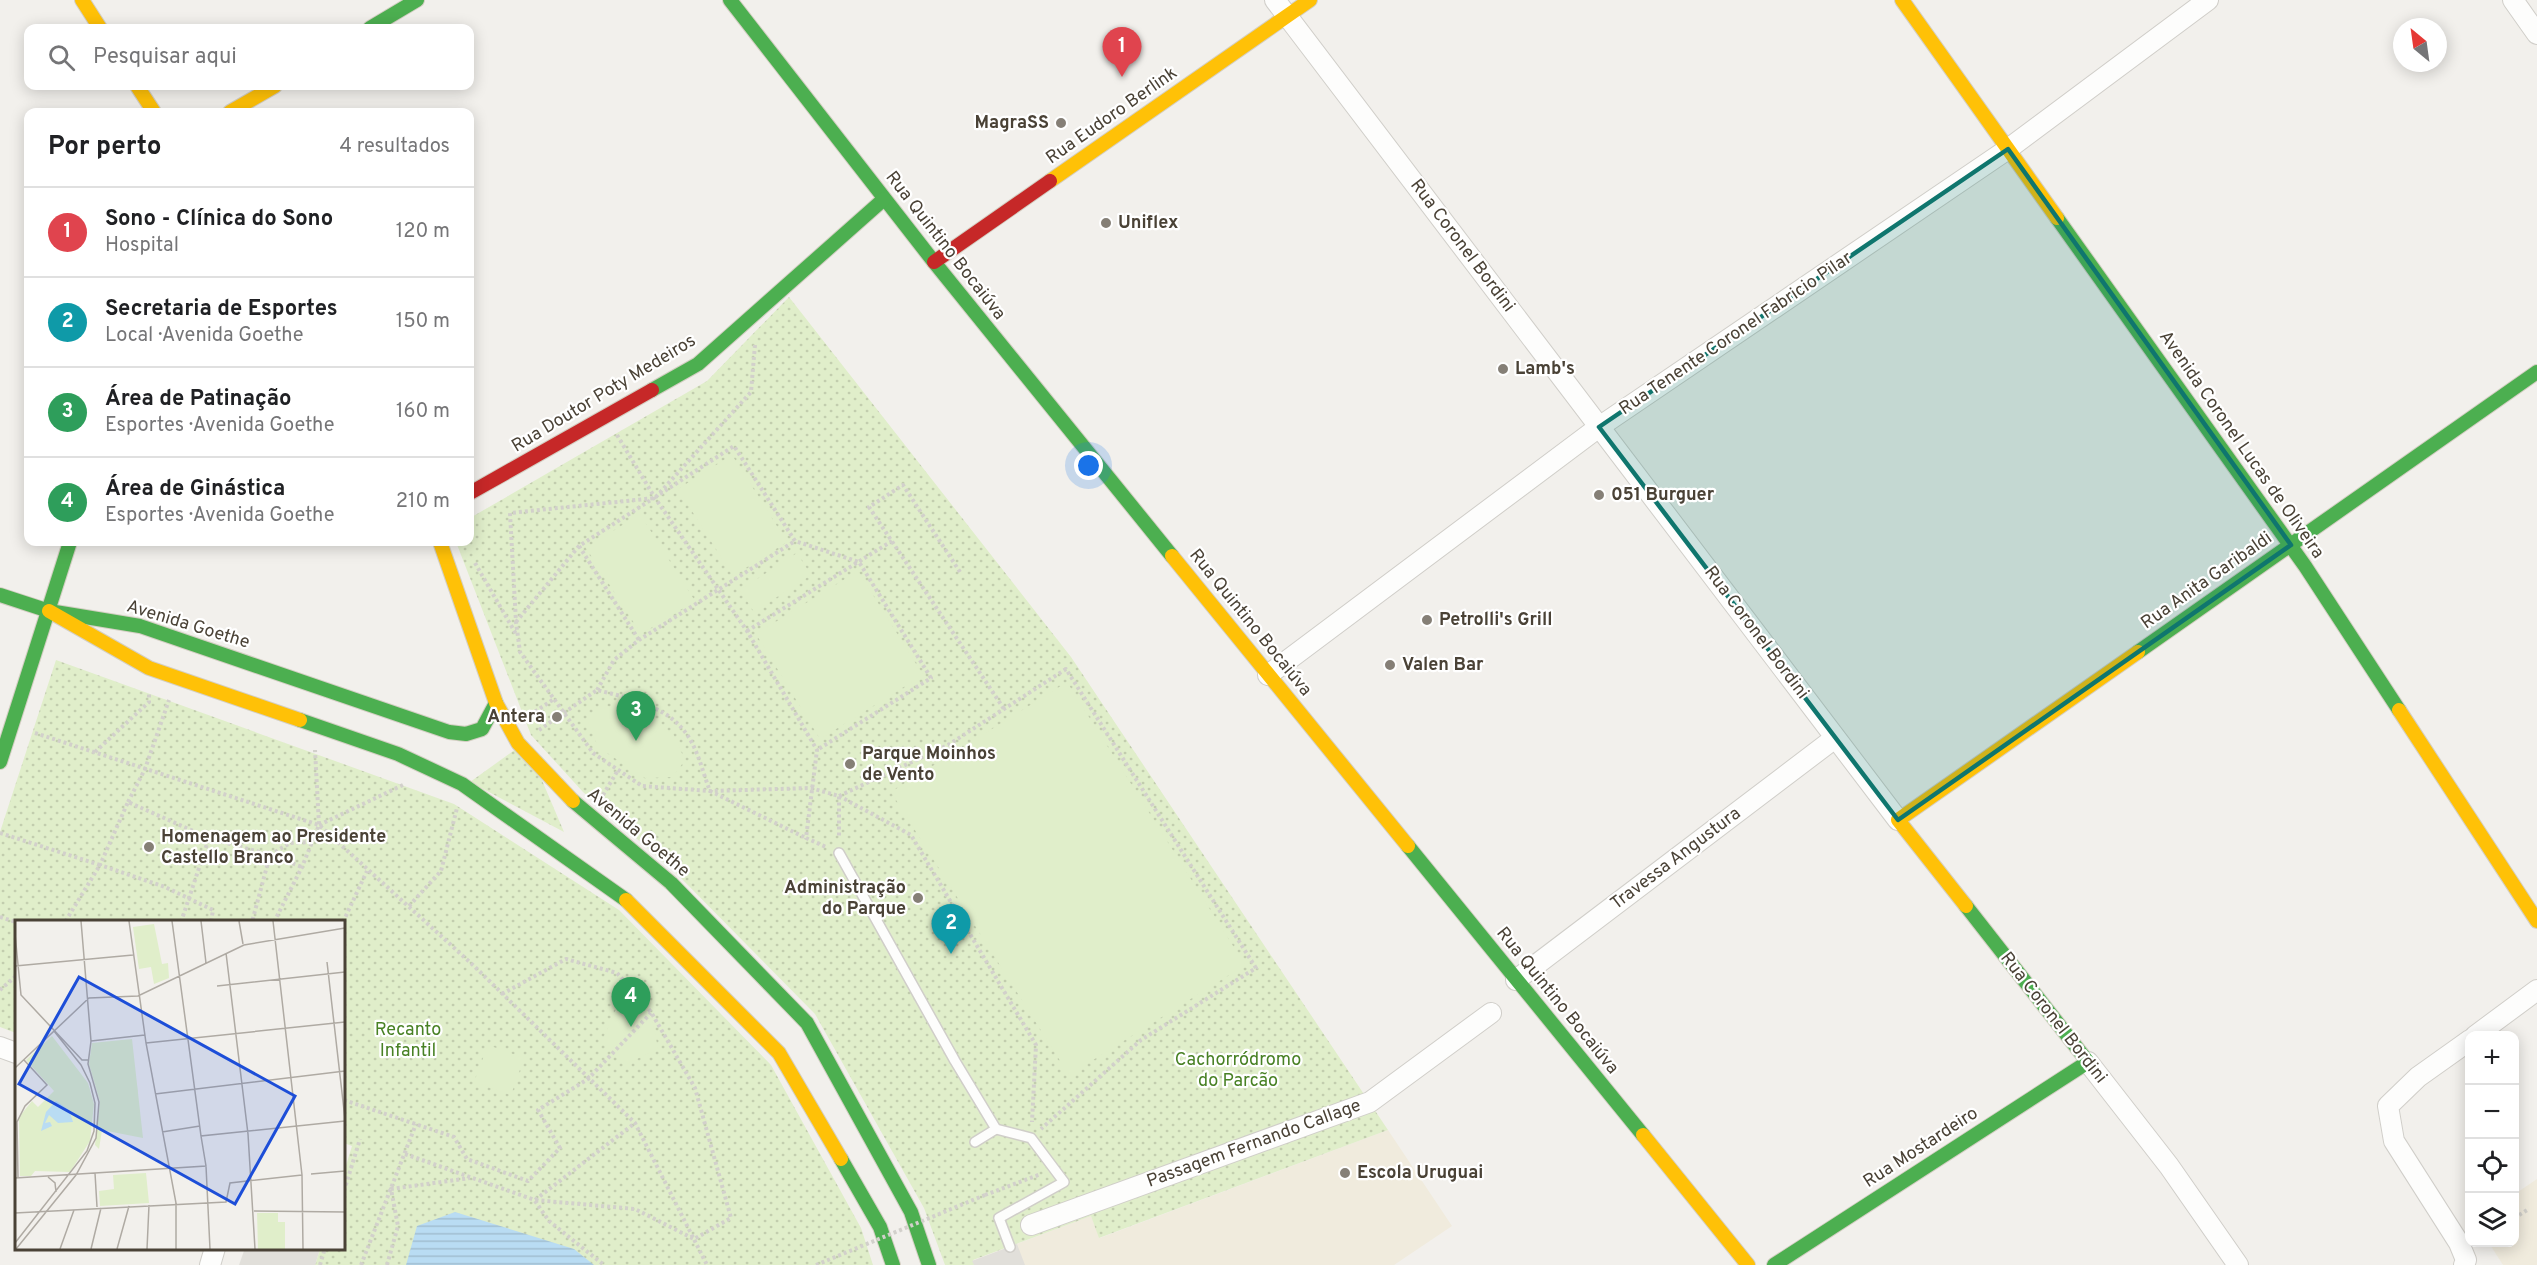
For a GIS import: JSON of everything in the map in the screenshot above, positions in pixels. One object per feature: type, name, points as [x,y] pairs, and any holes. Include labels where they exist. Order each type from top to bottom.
[{"type":"main road","points":[[82,0],[97,24]]},
{"type":"main road","points":[[377,24],[417,0]]},
{"type":"main road","name":"Rua Quintino Bocaiúva","points":[[730,0],[934,262],[1748,1265]]},
{"type":"main road","name":"Rua Eudoro Berlink","points":[[934,262],[1310,0]]},
{"type":"main road","name":"Avenida Coronel Lucas de Oliveira","points":[[1902,0],[2291,545],[2537,921]]},
{"type":"main road","points":[[140,90],[151,108]]},
{"type":"main road","points":[[237,108],[268,90]]},
{"type":"main road","name":"Rua Doutor Poty Medeiros","points":[[474,491],[698,364],[884,199]]},
{"type":"main road","name":"Rua Anita Garibaldi","points":[[1898,820],[2537,372]]},
{"type":"main road","points":[[0,762],[69,546]]},
{"type":"main road","points":[[441,546],[496,704]]},
{"type":"main road","points":[[0,596],[49,611],[149,668],[398,754],[462,784],[630,903],[779,1053],[880,1227],[893,1265]]},
{"type":"main road","name":"Avenida Goethe","points":[[49,611],[146,627],[449,732],[466,734],[482,729],[496,704]]},
{"type":"main road","name":"Avenida Goethe","points":[[496,704],[518,743],[570,799],[671,883],[807,1023],[911,1212],[929,1265]]},
{"type":"main road","name":"Rua Coronel Bordini","points":[[1898,820],[2088,1062]]},
{"type":"main road","name":"Rua Mostardeiro","points":[[1774,1265],[2088,1062]]},
{"type":"street","name":"Rua Coronel Bordini","points":[[1275,0],[1898,820]]},
{"type":"street","name":"Rua Tenente Coronel Fabricio Pilar","points":[[1268,675],[1599,427],[2008,149],[2208,0]]},
{"type":"street","points":[[2512,0],[2537,34]]},
{"type":"street","name":"Travessa Angustura","points":[[1516,980],[1836,738]]},
{"type":"street","points":[[2481,1031],[2537,990]]},
{"type":"street","name":"Passagem Fernando Callage","points":[[1031,1225],[1370,1102],[1491,1013]]},
{"type":"street","points":[[2465,1043],[2418,1077],[2388,1106],[2394,1141],[2446,1219],[2465,1263]]},
{"type":"street","points":[[0,1047],[15,1053]]},
{"type":"street","name":"Rua Coronel Bordini","points":[[2088,1062],[2169,1166],[2238,1265]]},
{"type":"street","points":[[210,1265],[214,1250]]},
{"type":"lane","points":[[839,853],[955,1061],[996,1129],[1031,1138],[1064,1182],[999,1218],[1010,1247]]},
{"type":"lane","points":[[975,1142],[996,1129]]},
{"type":"path","points":[[755,344],[750,392],[655,498],[510,513],[516,622],[520,652],[593,753],[642,786],[710,791],[811,788],[839,796],[910,835],[1036,1045],[1031,1138]]},
{"type":"path","points":[[605,417],[655,498],[747,631],[818,750],[811,788],[806,838]]},
{"type":"path","points":[[516,622],[579,546],[734,446],[795,541],[859,562],[932,678],[818,750]]},
{"type":"path","points":[[960,572],[903,486],[869,507],[1004,709]]},
{"type":"path","points":[[537,732],[597,690],[614,660],[639,640],[795,541]]},
{"type":"path","points":[[747,631],[892,541]]},
{"type":"path","points":[[579,546],[639,640]]},
{"type":"path","points":[[474,561],[518,637]]},
{"type":"path","points":[[95,752],[149,702],[149,668]]},
{"type":"path","points":[[839,796],[948,745],[1066,669],[1256,968],[1141,1040],[1031,1138]]},
{"type":"path","points":[[66,920],[100,865],[128,801],[145,769],[177,677]]},
{"type":"path","points":[[597,690],[643,701],[671,719],[692,741],[710,791],[839,853],[839,796]]},
{"type":"path","points":[[530,715],[554,699]]},
{"type":"path","points":[[12,725],[319,825],[367,871],[409,906],[635,1123],[707,1265]]},
{"type":"path","points":[[275,920],[302,867],[319,825],[314,725]]},
{"type":"path","points":[[319,825],[433,771]]},
{"type":"path","points":[[409,906],[441,871],[462,784]]},
{"type":"path","points":[[128,801],[209,838],[270,855],[302,867]]},
{"type":"path","points":[[0,833],[189,897],[213,910],[211,920]]},
{"type":"path","points":[[181,920],[209,838]]},
{"type":"path","points":[[252,920],[270,855],[290,843],[313,842]]},
{"type":"path","points":[[343,920],[367,871]]},
{"type":"path","points":[[0,917],[15,922]]},
{"type":"path","points":[[502,994],[566,959],[617,973],[651,1012],[695,1088],[731,1218],[694,1239]]},
{"type":"path","points":[[0,990],[15,977]]},
{"type":"path","points":[[345,1100],[454,1137],[467,1159],[528,1181],[560,1148],[538,1110],[588,1079],[651,1012]]},
{"type":"path","points":[[535,1200],[635,1123]]},
{"type":"path","points":[[361,1265],[416,1124]]},
{"type":"path","points":[[345,1188],[360,1139]]},
{"type":"path","points":[[405,1154],[535,1200],[635,1209],[694,1239]]},
{"type":"path","points":[[816,1265],[985,1194],[1055,1169]]},
{"type":"path","points":[[391,1190],[472,1178]]},
{"type":"path","points":[[387,1265],[398,1226],[391,1190]]},
{"type":"path","points":[[535,1200],[549,1221],[604,1265]]},
{"type":"path","points":[[2519,1215],[2529,1209]]},
{"type":"path","points":[[320,1265],[325,1250]]},
{"type":"highlighted area","points":[[2008,149],[2291,545],[1898,820],[1599,427]]},
{"type":"shaded area","name":"Escola Uruguai","points":[[1388,1130],[1452,1226],[1394,1265],[974,1265],[972,1261],[1091,1216],[1100,1238]]},
{"type":"shaded area","points":[[2537,1179],[2537,1265],[2503,1265],[2492,1247],[2519,1247],[2519,1191]]},
{"type":"shaded area","points":[[1017,1244],[1025,1265],[974,1265],[972,1261]]},
{"type":"shaded area","points":[[244,1250],[320,1250],[315,1265],[239,1265]]},
{"type":"green space","name":"Parque Moinhos de Vento","points":[[789,297],[1071,657],[1388,1130],[1099,1238],[1091,1216],[973,1260],[974,1265],[945,1265],[924,1208],[815,1014],[675,872],[583,792],[531,735],[458,546],[474,546],[474,516],[707,381]]},
{"type":"green space","points":[[732,455],[787,542],[733,576],[678,489]]},
{"type":"green space","points":[[640,514],[695,601],[641,634],[586,548]]},
{"type":"green space","points":[[797,553],[811,575],[754,612],[740,590]]},
{"type":"green space","points":[[858,571],[923,675],[820,739],[756,634]]},
{"type":"green space","name":"Recanto Infantil","points":[[56,660],[454,804],[619,910],[771,1065],[861,1228],[873,1265],[315,1265],[320,1250],[345,1250],[345,1169],[352,1146],[345,1143],[345,920],[15,920],[15,1033],[0,1027],[0,832]]},
{"type":"green space","points":[[1067,682],[1245,965],[1069,1075],[891,792]]},
{"type":"green space","points":[[601,706],[629,708],[673,734],[685,760],[673,777],[645,778],[598,747],[588,722]]},
{"type":"green space","points":[[516,749],[541,778],[564,832],[470,782]]},
{"type":"green space","points":[[616,1009],[651,1012],[658,1049],[626,1064],[602,1041]]},
{"type":"green space","points":[[488,1045],[524,1058],[511,1095],[474,1082]]},
{"type":"water","points":[[455,1212],[574,1249],[594,1265],[406,1265],[417,1226]]},
{"type":"traffic: fast","points":[[377,24],[417,0]]},
{"type":"traffic: fast","points":[[730,0],[934,262],[1172,556]]},
{"type":"traffic: fast","points":[[652,390],[698,364],[884,199]]},
{"type":"traffic: fast","points":[[2057,218],[2305,566],[2399,710]]},
{"type":"traffic: fast","points":[[2138,652],[2537,372]]},
{"type":"traffic: fast","points":[[0,762],[69,546]]},
{"type":"traffic: fast","points":[[0,595],[49,611],[140,626],[449,732],[466,734],[482,729],[496,703]]},
{"type":"traffic: fast","points":[[300,720],[398,754],[462,784],[626,900]]},
{"type":"traffic: fast","points":[[573,801],[671,883],[807,1023],[911,1212],[929,1265]]},
{"type":"traffic: fast","points":[[1408,846],[1643,1135]]},
{"type":"traffic: fast","points":[[1774,1265],[2088,1062],[1966,906]]},
{"type":"traffic: fast","points":[[841,1159],[880,1227],[893,1265]]},
{"type":"traffic: slow","points":[[82,0],[97,24]]},
{"type":"traffic: slow","points":[[1050,181],[1310,0]]},
{"type":"traffic: slow","points":[[1902,0],[2057,218]]},
{"type":"traffic: slow","points":[[140,90],[151,108]]},
{"type":"traffic: slow","points":[[237,108],[268,90]]},
{"type":"traffic: slow","points":[[441,546],[496,703],[518,743],[573,801]]},
{"type":"traffic: slow","points":[[1172,556],[1408,846]]},
{"type":"traffic: slow","points":[[49,611],[149,668],[300,720]]},
{"type":"traffic: slow","points":[[1966,906],[1898,820],[2138,652]]},
{"type":"traffic: slow","points":[[2399,710],[2537,921]]},
{"type":"traffic: slow","points":[[626,900],[779,1053],[841,1159]]},
{"type":"traffic: slow","points":[[1643,1135],[1748,1265]]},
{"type":"traffic: jam","points":[[934,262],[1050,181]]},
{"type":"traffic: jam","points":[[474,491],[652,390]]},
{"type":"place","name":"Sono - Clínica do Sono","points":[[1122,77]]},
{"type":"place","name":"MagraSS","points":[[1061,123]]},
{"type":"place","name":"Uniflex","points":[[1106,223]]},
{"type":"place","name":"Lamb's","points":[[1503,369]]},
{"type":"place","name":"051 Burguer","points":[[1599,495]]},
{"type":"place","name":"Petrolli's Grill","points":[[1427,620]]},
{"type":"place","name":"Valen Bar","points":[[1390,665]]},
{"type":"place","name":"Antera","points":[[557,717]]},
{"type":"place","name":"Área de Patinação","points":[[636,741]]},
{"type":"place","name":"Parque Moinhos de Vento","points":[[850,764]]},
{"type":"place","name":"Homenagem ao Presidente Castello Branco","points":[[149,847]]},
{"type":"place","name":"Administração do Parque","points":[[918,898]]},
{"type":"place","name":"Secretaria de Esportes","points":[[951,954]]},
{"type":"place","name":"Área de Ginástica","points":[[631,1027]]},
{"type":"place","name":"Escola Uruguai","points":[[1345,1173]]},
{"type":"park label","name":"Cachorródromo do Parcão","points":[[1238,1070]]}]
